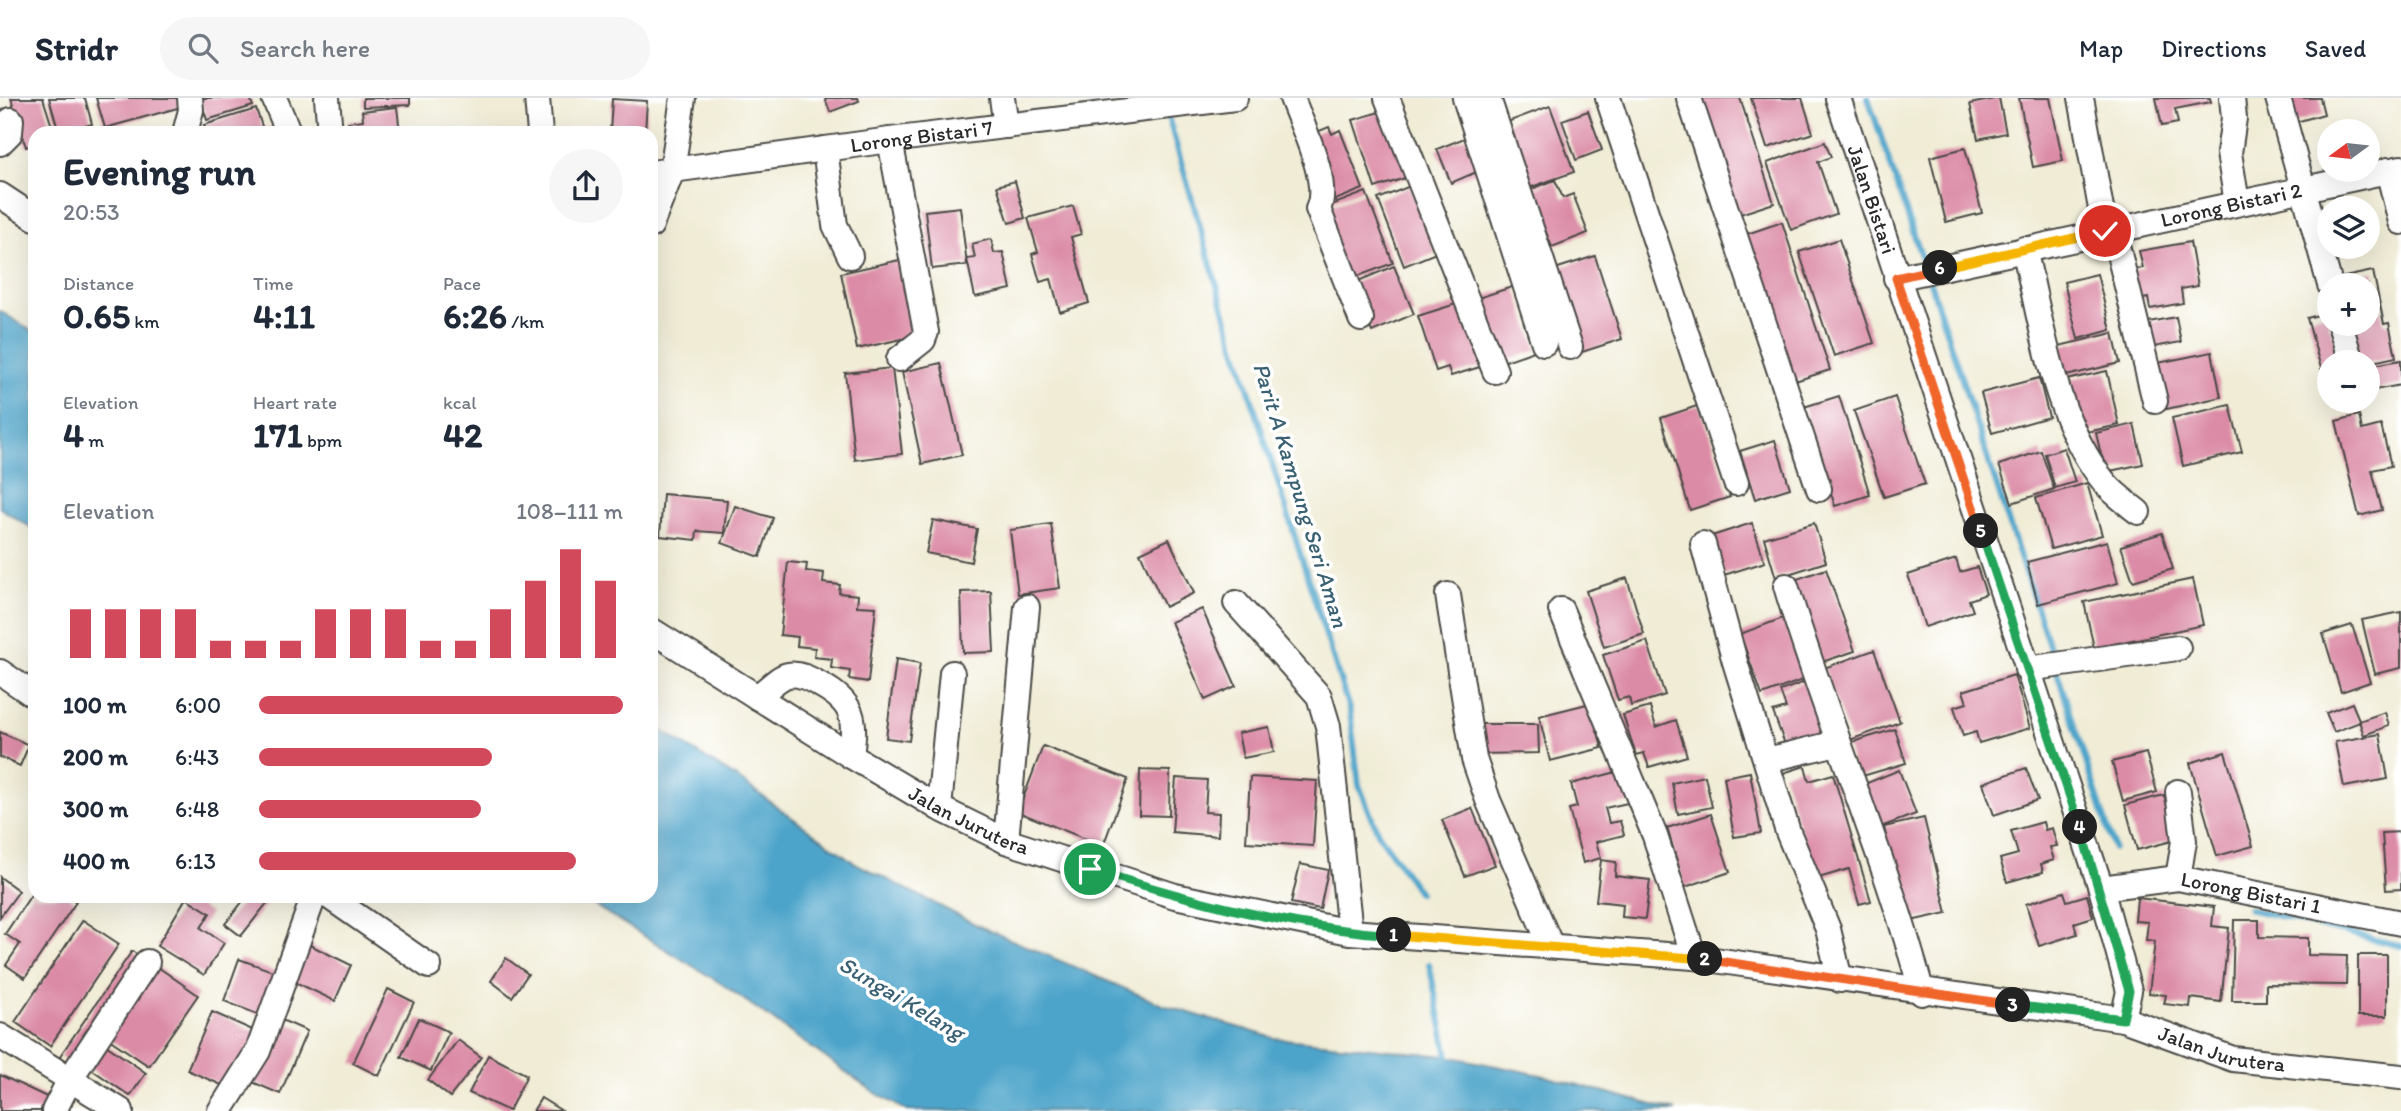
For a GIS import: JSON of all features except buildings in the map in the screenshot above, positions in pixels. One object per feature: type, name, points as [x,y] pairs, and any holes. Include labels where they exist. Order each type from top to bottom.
[{"type":"street","points":[[187,126],[191,110],[190,98]]},
{"type":"street","points":[[274,98],[286,126]]},
{"type":"street","points":[[327,98],[329,126]]},
{"type":"street","points":[[537,98],[540,126]]},
{"type":"street","points":[[658,191],[683,98]]},
{"type":"street","points":[[1002,98],[1006,126]]},
{"type":"street","name":"Lorong Bistari 7","points":[[662,172],[890,140],[1235,98]]},
{"type":"street","points":[[1292,98],[1320,179],[1324,197],[1318,209],[1361,319]]},
{"type":"street","points":[[1387,98],[1495,371]]},
{"type":"street","points":[[1465,98],[1544,343]]},
{"type":"street","points":[[1488,98],[1570,347]]},
{"type":"street","points":[[1608,98],[1736,483]]},
{"type":"street","points":[[1689,98],[1819,489]]},
{"type":"street","name":"Jalan Bistari","points":[[1838,98],[1904,276],[2035,668],[2129,991],[2123,1019]]},
{"type":"street","points":[[2081,98],[2109,230],[2155,401]]},
{"type":"street","points":[[2232,98],[2233,131],[2229,153],[2237,203]]},
{"type":"street","points":[[2278,98],[2327,273]]},
{"type":"street","points":[[0,143],[10,134],[11,120]]},
{"type":"street","points":[[890,140],[926,332],[923,341],[899,359]]},
{"type":"street","points":[[825,149],[835,225],[850,256]]},
{"type":"street","points":[[2395,169],[2401,222]]},
{"type":"street","name":"Lorong Bistari 2","points":[[1904,276],[2395,169]]},
{"type":"street","points":[[0,194],[28,213]]},
{"type":"street","points":[[2024,249],[2051,364],[2067,415],[2088,459],[2107,486],[2138,512]]},
{"type":"street","points":[[1703,544],[1735,662],[1792,844],[1828,929],[1840,980]]},
{"type":"street","points":[[1786,586],[1837,743],[1900,912],[1922,993]]},
{"type":"street","points":[[1448,595],[1474,759],[1488,800],[1551,946]]},
{"type":"street","points":[[1236,603],[1319,696],[1328,726],[1350,932]]},
{"type":"street","points":[[1006,841],[1027,607]]},
{"type":"street","points":[[1562,610],[1650,825],[1694,957]]},
{"type":"street","name":"Jalan Jurutera","points":[[658,634],[939,808],[1006,841],[1175,896],[1350,932],[1694,957],[1922,993],[2123,1019],[2233,1059],[2401,1077]]},
{"type":"street","points":[[2035,668],[2178,648]]},
{"type":"street","points":[[0,672],[28,691]]},
{"type":"street","points":[[939,808],[952,673]]},
{"type":"street","points":[[757,697],[786,676],[799,675],[838,694],[850,709],[855,727],[851,756]]},
{"type":"street","points":[[1767,760],[1837,743]]},
{"type":"street","points":[[2178,792],[2184,841],[2178,878]]},
{"type":"street","name":"Lorong Bistari 1","points":[[2101,888],[2178,878],[2401,923]]},
{"type":"street","points":[[220,1111],[258,1051],[311,903]]},
{"type":"street","points":[[338,903],[429,966]]},
{"type":"street","points":[[54,1111],[70,1079],[147,962]]},
{"type":"street","points":[[0,1036],[121,1111]]},
{"type":"water","points":[[0,311],[28,329],[28,526],[0,508]]},
{"type":"water","name":"Sungai Kelang","points":[[658,728],[740,780],[855,863],[979,926],[1163,1005],[1274,1038],[1447,1056],[1541,1075],[1676,1111],[907,1111],[874,1092],[722,984],[590,903],[658,903]]},
{"type":"waterway","points":[[1868,98],[1924,265]]},
{"type":"waterway","name":"Parit A Kampung Seri Aman","points":[[1167,113],[1227,320],[1350,712],[1359,785],[1378,833],[1419,893]]},
{"type":"waterway","points":[[1928,276],[2054,661]]},
{"type":"waterway","points":[[2057,672],[2114,848]]},
{"type":"waterway","points":[[2249,909],[2401,946]]},
{"type":"waterway","name":"Parit A Kampung Seri Aman","points":[[1429,964],[1449,1061]]},
{"type":"route","points":[[1090,869],[1175,896],[1350,932],[1694,957],[1922,993],[2123,1019],[2129,991],[2101,888],[1896,278],[2105,231]]}]
